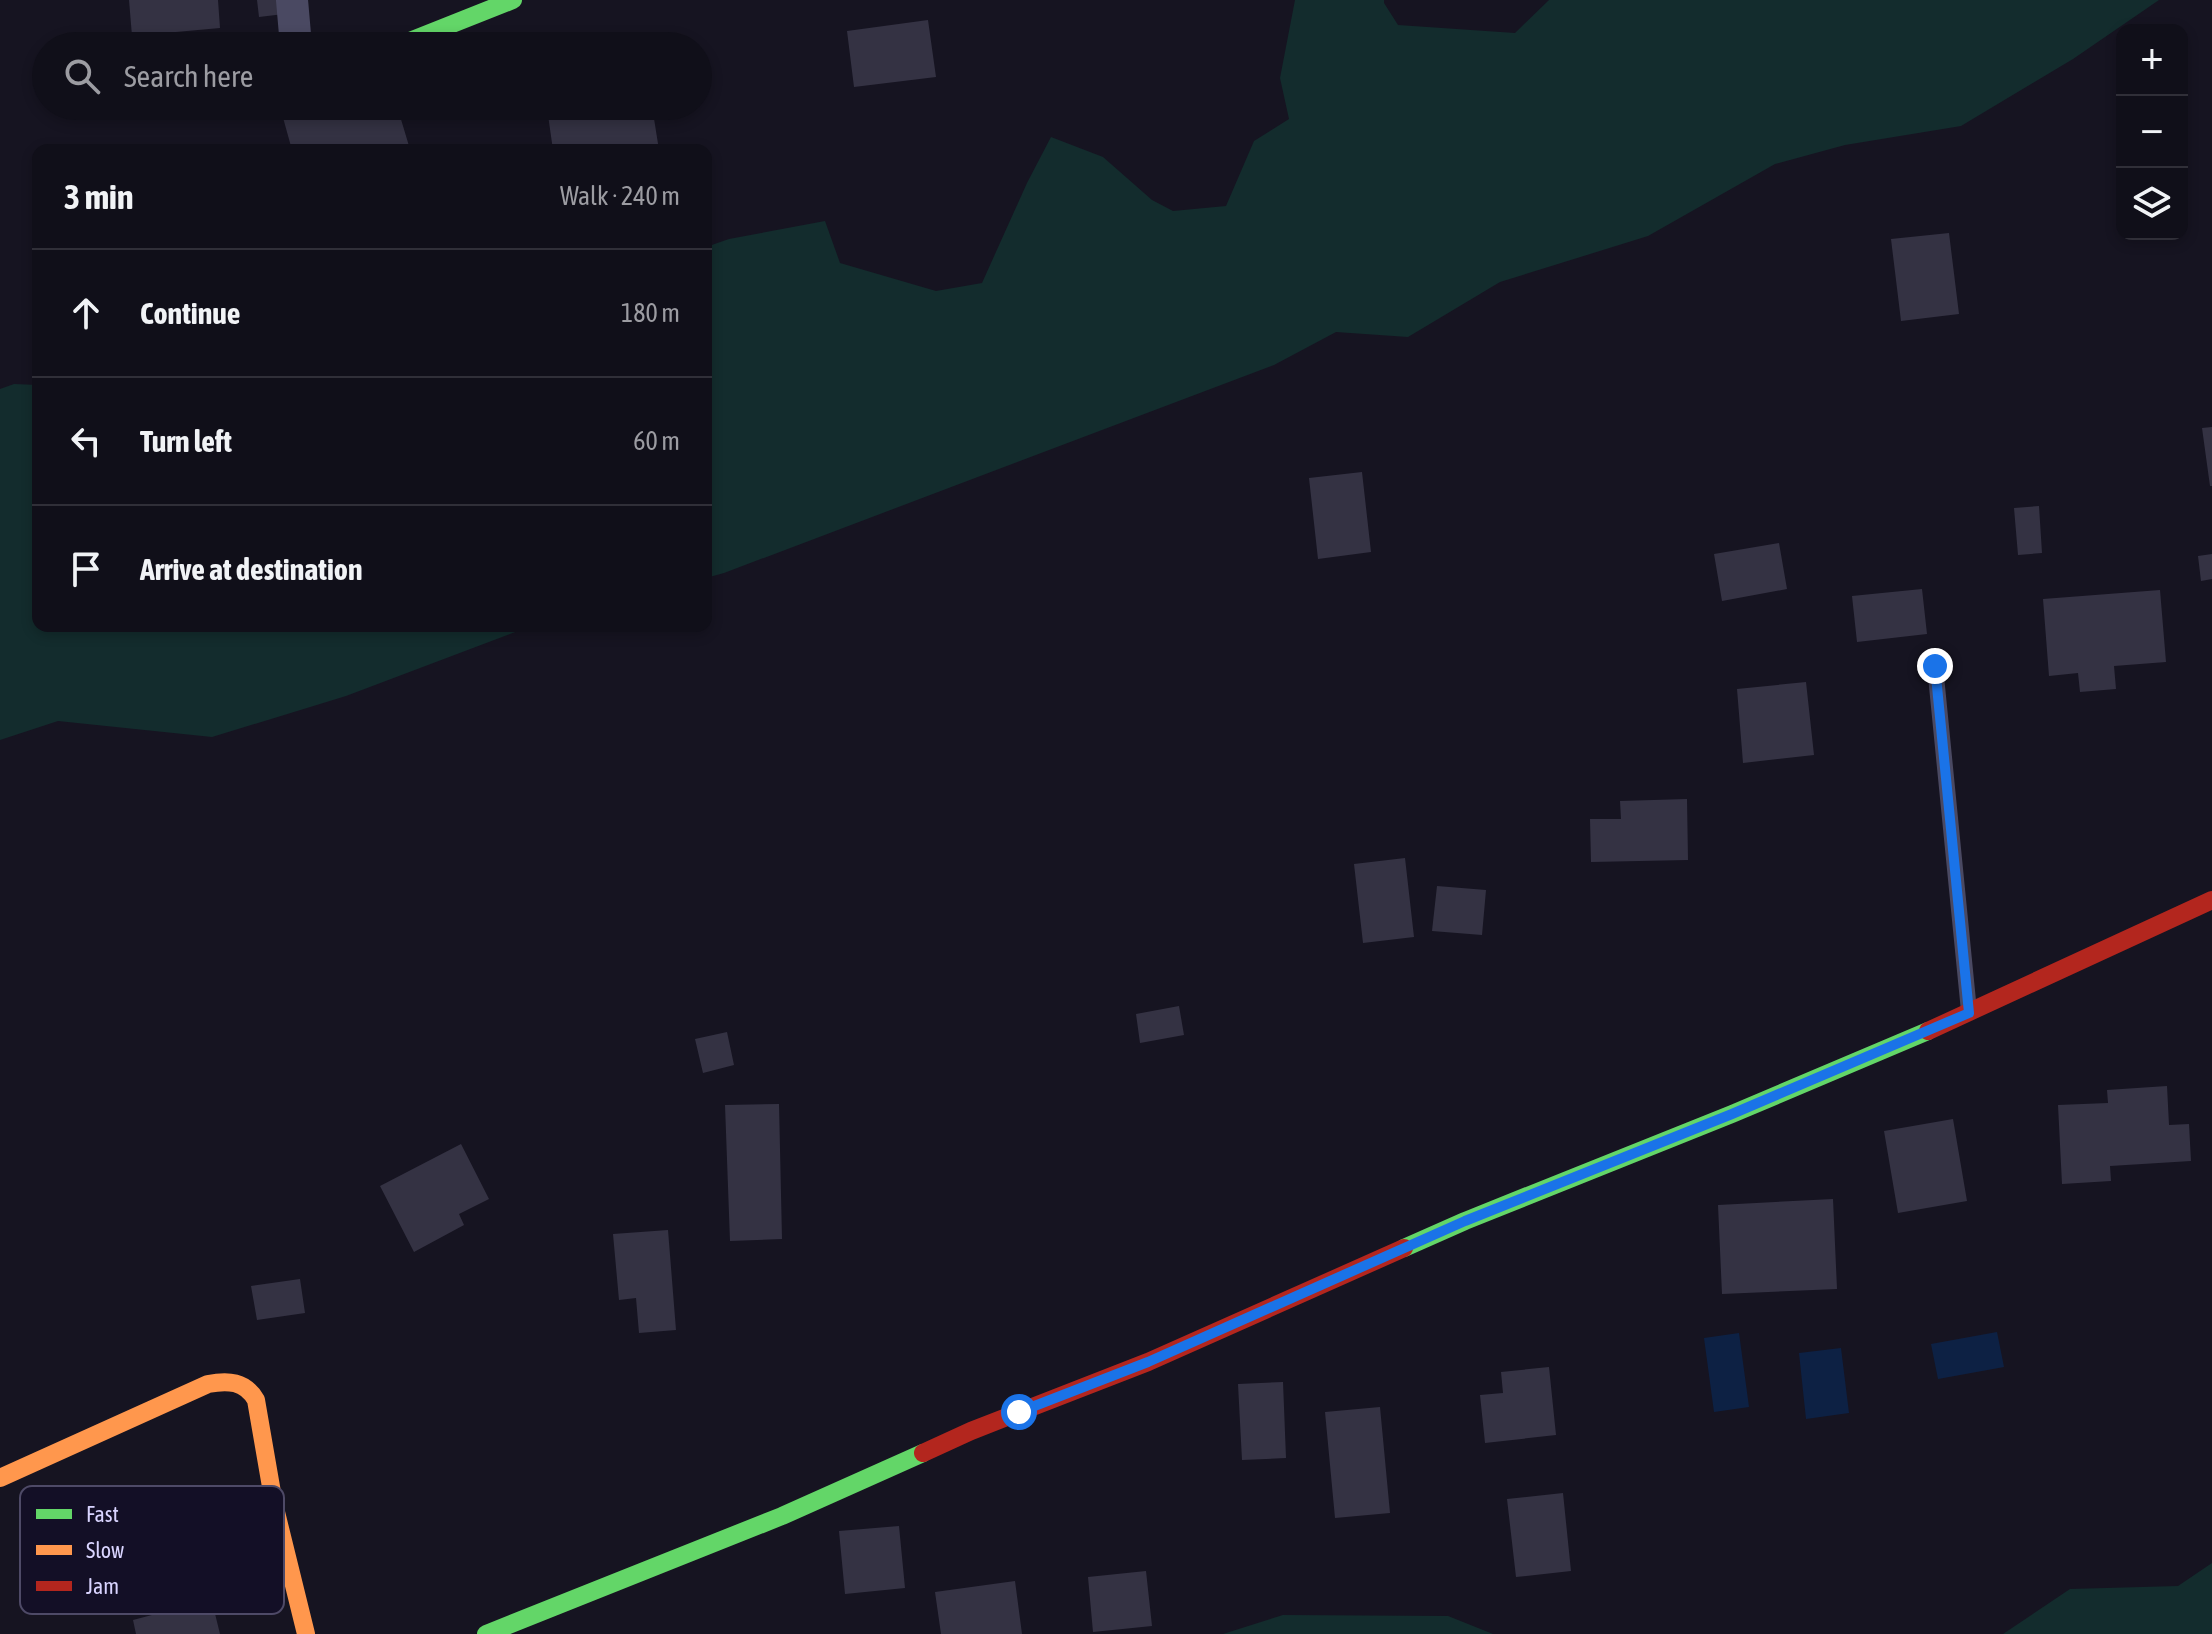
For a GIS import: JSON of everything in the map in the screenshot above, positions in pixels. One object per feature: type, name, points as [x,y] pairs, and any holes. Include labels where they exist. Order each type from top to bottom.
[{"type":"street","points":[[292,0],[295,32]]},
{"type":"street","points":[[432,32],[513,0]]},
{"type":"street","points":[[486,1634],[782,1516],[971,1431],[1148,1362],[1465,1221],[1732,1114],[1969,1013],[2212,900]]},
{"type":"street","points":[[0,1478],[208,1384],[224,1381],[242,1384],[253,1392],[271,1486]]},
{"type":"street","points":[[284,1547],[306,1634]]},
{"type":"lane","points":[[1935,666],[1969,1013]]},
{"type":"green space","points":[[1295,0],[1384,0],[1398,25],[1515,33],[1549,0],[2159,0],[2124,24],[2116,24],[2116,30],[2073,59],[1961,126],[1845,145],[1775,164],[1648,236],[1500,282],[1408,337],[1336,332],[1274,365],[712,576],[712,245],[825,221],[840,263],[936,291],[982,283],[1051,137],[1103,157],[1152,200],[1173,211],[1226,206],[1254,141],[1289,119],[1280,78]]},
{"type":"green space","points":[[14,384],[32,385],[32,632],[515,632],[346,696],[212,737],[58,721],[0,740],[0,389]]},
{"type":"green space","points":[[2212,1563],[2212,1634],[2003,1634],[2070,1589],[2178,1586]]},
{"type":"green space","points":[[1283,1615],[1448,1616],[1493,1634],[1223,1634]]},
{"type":"water","points":[[1997,1332],[2004,1367],[1938,1379],[1931,1344]]},
{"type":"water","points":[[1739,1333],[1749,1407],[1714,1412],[1704,1338]]},
{"type":"water","points":[[1841,1348],[1849,1413],[1806,1419],[1799,1353]]},
{"type":"building","points":[[129,0],[218,0],[220,28],[132,32]]},
{"type":"building","points":[[257,0],[282,0],[284,14],[259,17]]},
{"type":"building","points":[[928,20],[936,77],[854,87],[847,31]]},
{"type":"building","points":[[284,120],[401,120],[408,144],[290,144]]},
{"type":"building","points":[[549,120],[654,120],[658,144],[552,144]]},
{"type":"building","points":[[1949,233],[1959,314],[1901,321],[1891,239]]},
{"type":"building","points":[[2212,427],[2212,486],[2210,486],[2202,428]]},
{"type":"building","points":[[1362,472],[1371,552],[1318,559],[1309,478]]},
{"type":"building","points":[[2039,506],[2042,553],[2018,555],[2014,508]]},
{"type":"building","points":[[1779,543],[1787,589],[1722,601],[1714,554]]},
{"type":"building","points":[[2212,554],[2212,579],[2201,581],[2198,556]]},
{"type":"building","points":[[1922,589],[1927,634],[1857,642],[1852,596]]},
{"type":"building","points":[[2160,590],[2166,662],[2114,666],[2116,689],[2080,692],[2078,673],[2049,676],[2043,599]]},
{"type":"building","points":[[1806,682],[1814,755],[1743,763],[1737,689]]},
{"type":"building","points":[[1687,799],[1688,860],[1591,862],[1590,819],[1621,819],[1620,801]]},
{"type":"building","points":[[1405,858],[1414,937],[1363,943],[1354,864]]},
{"type":"building","points":[[1437,886],[1486,890],[1482,935],[1432,931]]},
{"type":"building","points":[[1179,1006],[1184,1035],[1140,1043],[1136,1014]]},
{"type":"building","points":[[727,1032],[734,1065],[703,1073],[695,1039]]},
{"type":"building","points":[[2167,1086],[2169,1125],[2189,1124],[2191,1161],[2110,1166],[2111,1181],[2062,1184],[2058,1105],[2108,1103],[2107,1090]]},
{"type":"building","points":[[779,1104],[782,1239],[730,1241],[725,1105]]},
{"type":"building","points":[[1953,1119],[1967,1201],[1898,1213],[1884,1131]]},
{"type":"building","points":[[461,1144],[489,1199],[459,1214],[464,1225],[414,1252],[380,1186]]},
{"type":"building","points":[[1833,1199],[1837,1289],[1722,1294],[1718,1205]]},
{"type":"building","points":[[668,1230],[676,1330],[639,1333],[636,1298],[619,1300],[613,1234]]},
{"type":"building","points":[[300,1279],[305,1313],[257,1320],[251,1286]]},
{"type":"building","points":[[1549,1367],[1556,1435],[1485,1443],[1480,1395],[1503,1393],[1501,1372]]},
{"type":"building","points":[[1283,1382],[1286,1458],[1242,1460],[1238,1384]]},
{"type":"building","points":[[1380,1407],[1390,1513],[1335,1518],[1325,1412]]},
{"type":"building","points":[[1563,1493],[1571,1571],[1516,1577],[1507,1499]]},
{"type":"building","points":[[899,1526],[905,1588],[845,1594],[839,1531]]},
{"type":"building","points":[[1146,1571],[1152,1626],[1093,1632],[1088,1577]]},
{"type":"building","points":[[1015,1581],[1022,1634],[941,1634],[935,1592]]},
{"type":"building","points":[[156,1614],[215,1614],[220,1634],[136,1634],[133,1620]]},
{"type":"traffic: fast","points":[[432,32],[513,0]]},
{"type":"traffic: fast","points":[[1404,1248],[1928,1031]]},
{"type":"traffic: fast","points":[[486,1634],[782,1516],[923,1453]]},
{"type":"traffic: slow","points":[[0,1478],[208,1384],[229,1382],[247,1389],[256,1400],[271,1486]]},
{"type":"traffic: slow","points":[[284,1545],[306,1634]]},
{"type":"traffic: jam","points":[[1928,1031],[2212,900]]},
{"type":"traffic: jam","points":[[923,1453],[1148,1362],[1404,1248]]},
{"type":"route","points":[[1019,1412],[1148,1362],[1465,1221],[1732,1114],[1969,1013],[1935,666]]}]
